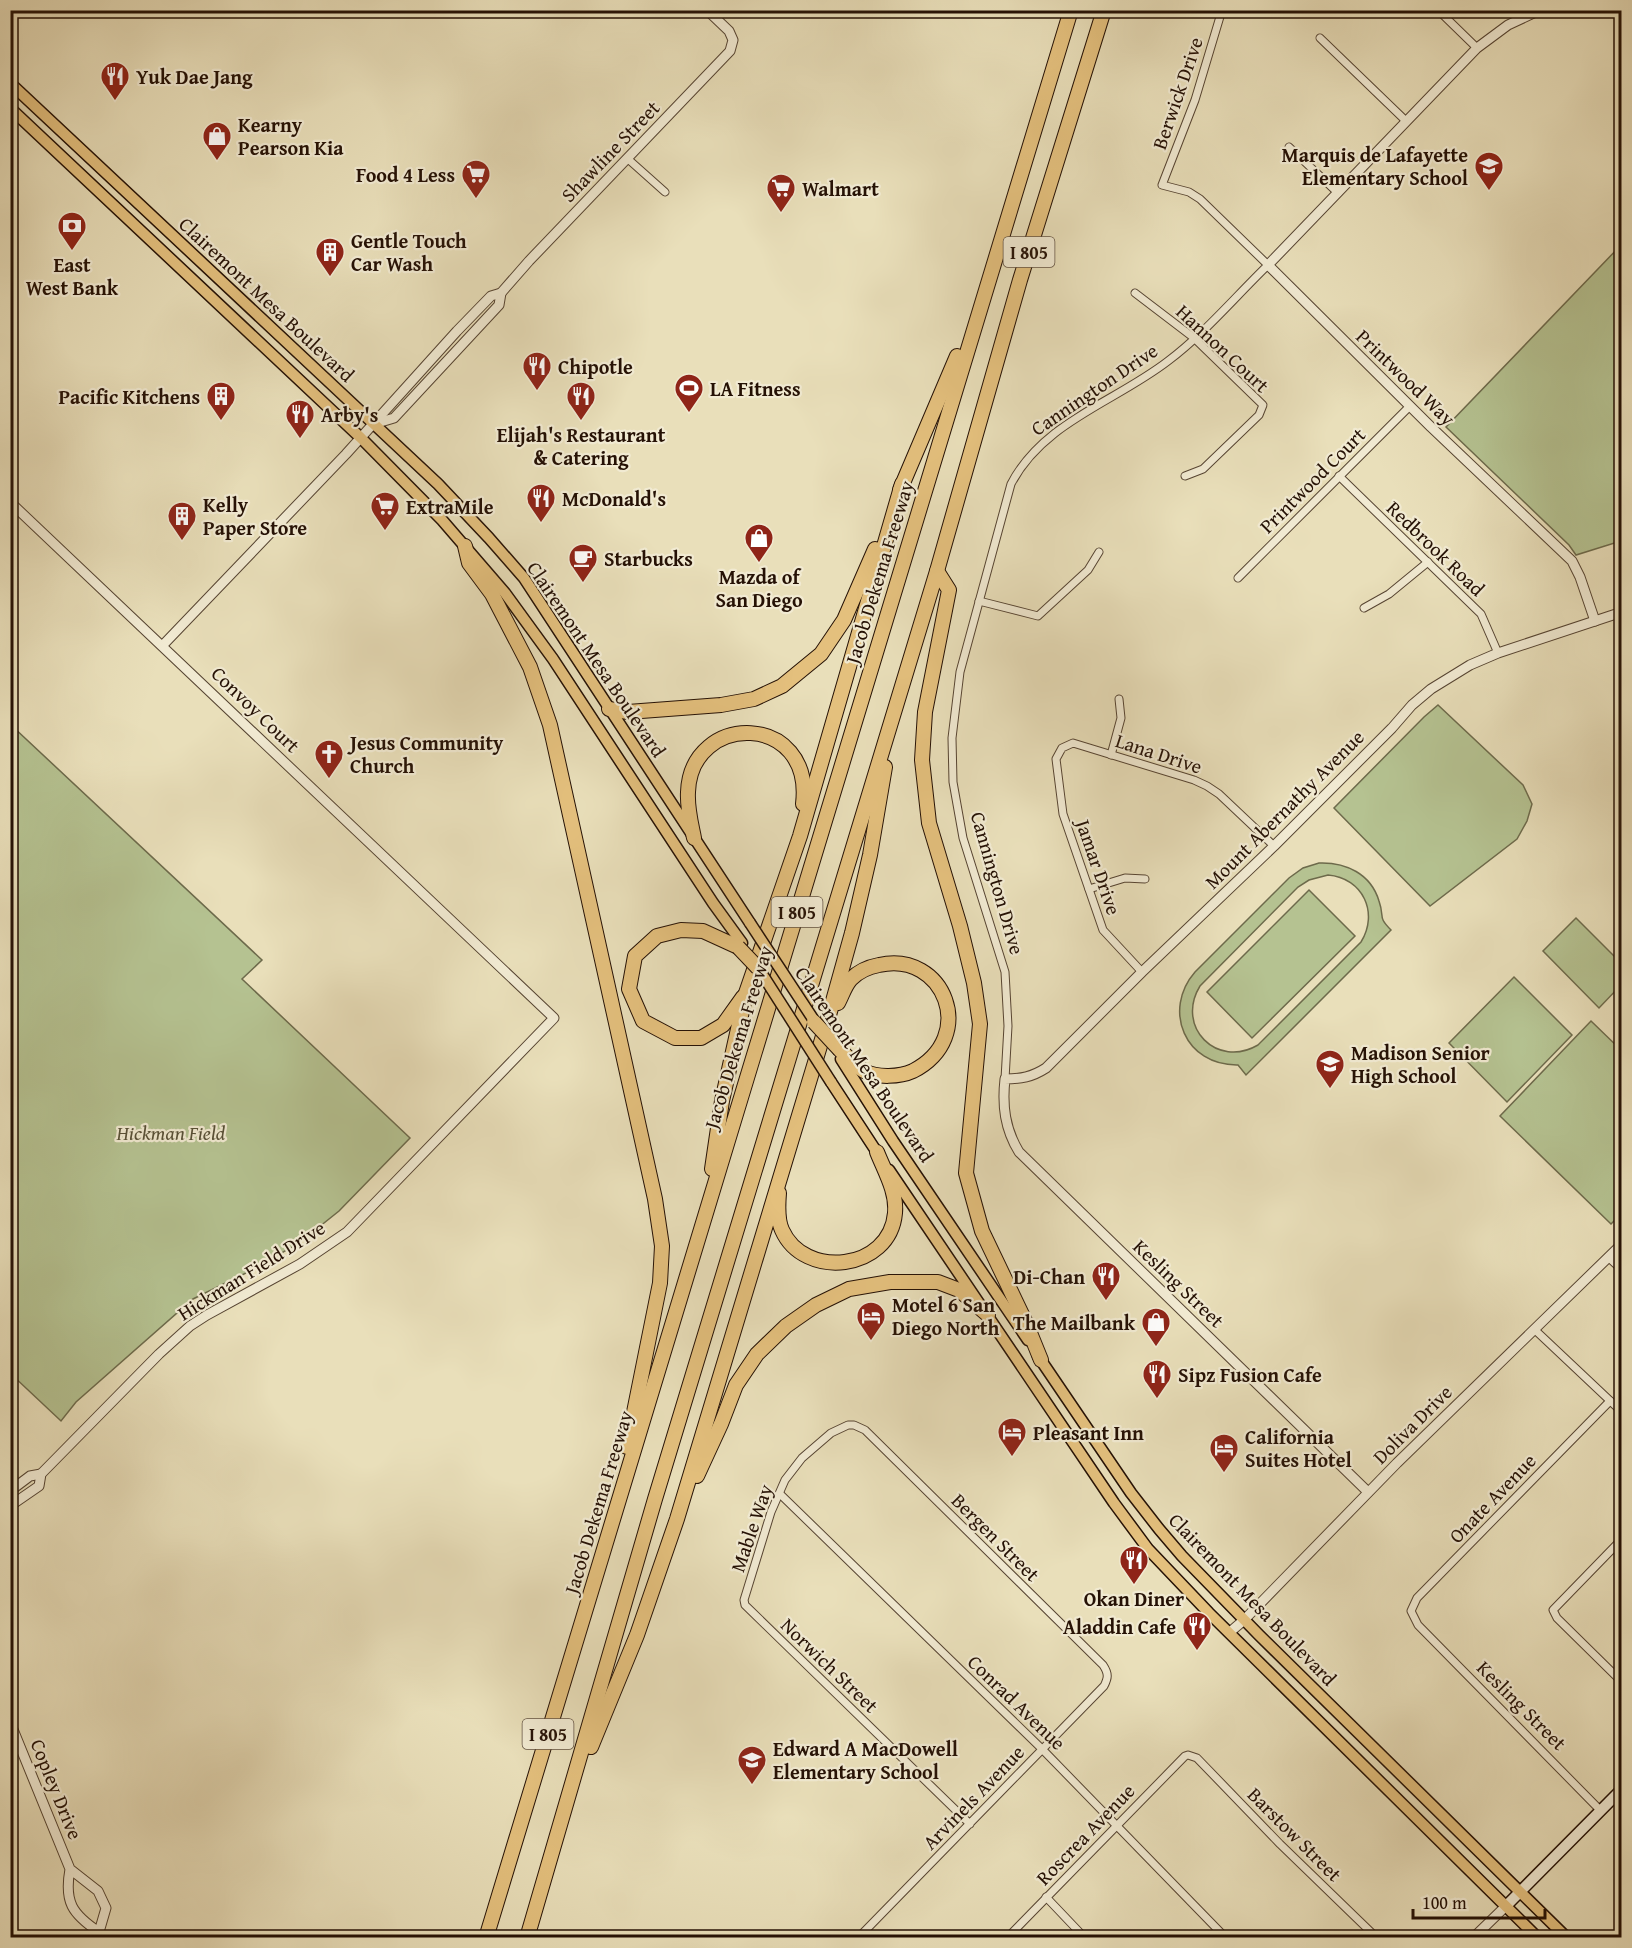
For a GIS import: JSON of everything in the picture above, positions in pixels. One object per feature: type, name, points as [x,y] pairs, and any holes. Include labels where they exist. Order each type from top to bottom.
[{"type":"highway","name":"Jacob Dekema Freeway","points":[[486,1938],[1071,10]]},
{"type":"highway","name":"I 805","points":[[527,1938],[654,1499],[937,571],[1020,280],[1104,10]]},
{"type":"highway","points":[[609,709],[640,712],[721,705],[754,699],[782,686],[821,654],[844,620],[984,294]]},
{"type":"highway","points":[[704,1219],[722,1101],[746,993],[800,836],[903,484]]},
{"type":"highway","points":[[465,546],[469,563],[492,594],[522,649],[550,725],[655,1199],[662,1246],[660,1283],[610,1530]]},
{"type":"highway","points":[[937,571],[949,590],[926,712],[922,760],[929,823],[960,926],[974,983],[980,1024],[966,1173],[982,1231],[1041,1360]]},
{"type":"highway","points":[[566,1807],[637,1635],[677,1519],[787,1149],[820,1024],[852,933],[870,855],[895,708]]},
{"type":"highway","points":[[694,838],[687,792],[693,767],[715,742],[744,733],[771,737],[783,744],[797,762],[805,788],[800,836]]},
{"type":"highway","points":[[746,993],[723,1025],[701,1038],[675,1038],[643,1021],[628,989],[634,957],[657,936],[681,930],[703,931],[740,945],[758,968]]},
{"type":"highway","points":[[890,962],[906,964],[922,971],[946,999],[950,1015],[948,1033],[940,1049],[926,1063],[911,1072],[893,1077],[866,1072],[840,1054],[820,1024],[850,980],[867,967],[890,962]]},
{"type":"highway","points":[[787,1149],[779,1195],[781,1228],[800,1252],[813,1258],[839,1263],[865,1257],[875,1251],[885,1240],[891,1227],[895,1215],[894,1194],[877,1152]]},
{"type":"highway","points":[[677,1519],[721,1424],[735,1385],[757,1354],[786,1326],[816,1305],[849,1289],[890,1282],[938,1281],[959,1290],[988,1315]]},
{"type":"main road","name":"Clairemont Mesa Boulevard","points":[[10,83],[438,484],[524,578],[750,923],[820,1024]]},
{"type":"main road","name":"Clairemont Mesa Boulevard","points":[[10,108],[361,438],[423,499],[465,546],[505,593],[553,659],[740,945]]},
{"type":"main road","name":"Clairemont Mesa Boulevard","points":[[758,968],[877,1152],[1148,1550],[1538,1938]]},
{"type":"main road","name":"Clairemont Mesa Boulevard","points":[[840,1054],[893,1141],[1131,1493],[1159,1529],[1244,1620],[1566,1938]]},
{"type":"main road","points":[[1506,1906],[1622,1789]]},
{"type":"street","name":"Shawline Street","points":[[163,645],[361,438],[457,331],[491,296],[501,293],[730,51],[733,40],[729,31],[707,10]]},
{"type":"street","name":"Berwick Drive","points":[[1162,185],[1195,100],[1222,10]]},
{"type":"street","points":[[1438,10],[1477,48]]},
{"type":"street","name":"Cannington Drive","points":[[1005,1079],[1008,1026],[1005,972],[963,838],[953,782],[952,738],[960,672],[1011,484],[1020,466],[1049,436],[1168,362],[1268,265],[1477,48],[1509,25],[1540,10]]},
{"type":"street","points":[[1320,38],[1406,121]]},
{"type":"street","points":[[1289,147],[1338,193]]},
{"type":"street","points":[[628,159],[665,192]]},
{"type":"street","name":"Printwood Way","points":[[1162,185],[1189,192],[1200,200],[1572,561],[1595,621]]},
{"type":"street","name":"Hannon Court","points":[[1135,293],[1194,338],[1263,405],[1259,415],[1203,469],[1185,476]]},
{"type":"street","name":"Printwood Court","points":[[1238,578],[1410,406]]},
{"type":"street","name":"Redbrook Road","points":[[1339,476],[1481,614],[1498,653]]},
{"type":"street","name":"Convoy Court","points":[[10,502],[554,1018]]},
{"type":"street","points":[[979,601],[1038,616],[1088,570],[1099,552]]},
{"type":"street","points":[[1364,608],[1389,594],[1428,562]]},
{"type":"street","name":"Mount Abernathy Avenue","points":[[1005,1079],[1023,1079],[1046,1068],[1142,972],[1274,846],[1412,705],[1431,689],[1470,665],[1498,653],[1622,612]]},
{"type":"street","points":[[1111,755],[1120,718],[1119,699]]},
{"type":"street","name":"Lana Drive","points":[[1056,759],[1062,748],[1073,743],[1194,780],[1219,794],[1274,846]]},
{"type":"street","name":"Jamar Drive","points":[[1056,759],[1063,813],[1103,930],[1142,972]]},
{"type":"street","points":[[1089,889],[1125,878],[1145,879]]},
{"type":"street","name":"Hickman Field Drive","points":[[10,1506],[39,1486],[41,1474],[159,1354],[190,1326],[300,1264],[347,1232],[554,1018]]},
{"type":"street","name":"Kesling Street","points":[[1005,1079],[1003,1097],[1006,1121],[1011,1138],[1019,1152],[1368,1492]]},
{"type":"street","name":"Doliva Drive","points":[[1230,1632],[1368,1492],[1622,1244]]},
{"type":"street","points":[[1608,1257],[1622,1270]]},
{"type":"street","points":[[1534,1329],[1622,1412]]},
{"type":"street","name":"Onate Avenue","points":[[1418,1625],[1412,1611],[1417,1598],[1610,1401]]},
{"type":"street","name":"Mable Way","points":[[745,1605],[744,1600],[771,1512],[785,1480],[802,1458],[831,1433],[848,1425],[855,1425]]},
{"type":"street","name":"Bergen Street","points":[[855,1425],[865,1430],[1103,1665],[1108,1672],[1108,1678]]},
{"type":"street","name":"Hickman Field Drive","points":[[10,1491],[30,1476],[41,1474]]},
{"type":"street","name":"Conrad Avenue","points":[[780,1494],[1042,1749],[1226,1938]]},
{"type":"street","points":[[1622,1539],[1553,1610],[1557,1618],[1622,1682]]},
{"type":"street","name":"Norwich Street","points":[[745,1605],[970,1824]]},
{"type":"street","name":"Kesling Street","points":[[1418,1625],[1600,1810]]},
{"type":"street","name":"Arvinels Avenue","points":[[858,1938],[1104,1686],[1108,1678]]},
{"type":"street","name":"Copley Drive","points":[[10,1722],[70,1869],[98,1891],[106,1908],[100,1935],[79,1919],[71,1905],[66,1887],[70,1869]]},
{"type":"street","name":"Roscrea Avenue","points":[[1007,1938],[1117,1824],[1188,1755]]},
{"type":"street","name":"Barstow Street","points":[[1188,1755],[1197,1758],[1280,1844],[1377,1938]]},
{"type":"street","points":[[1046,1897],[1085,1938]]},
{"type":"street","points":[[1473,1938],[1506,1906]]},
{"type":"green space","points":[[1621,245],[1621,541],[1576,555],[1569,545],[1446,427]]},
{"type":"green space","points":[[1438,705],[1523,785],[1532,804],[1527,821],[1517,839],[1430,906],[1334,808]]},
{"type":"green space","name":"Hickman Field","points":[[11,725],[262,960],[242,979],[410,1138],[339,1211],[299,1243],[252,1270],[193,1299],[76,1402],[61,1421],[11,1374]]},
{"type":"green space","points":[[1319,863],[1329,863],[1348,867],[1364,877],[1375,892],[1383,919],[1391,930],[1246,1075],[1238,1065],[1220,1063],[1204,1056],[1192,1046],[1184,1033],[1180,1018],[1180,1003],[1185,987],[1195,972],[1289,878],[1303,868]],"holes":[[[1328,875],[1340,878],[1359,890],[1368,909],[1366,931],[1361,942],[1258,1045],[1243,1051],[1228,1052],[1215,1048],[1204,1040],[1193,1016],[1194,1001],[1200,986],[1298,887],[1309,880]]]},
{"type":"green space","points":[[1309,890],[1355,936],[1252,1038],[1207,992]]},
{"type":"green space","points":[[1576,918],[1621,963],[1621,985],[1599,1008],[1543,951]]},
{"type":"green space","points":[[1514,977],[1572,1035],[1507,1102],[1449,1043]]},
{"type":"green space","points":[[1591,1021],[1621,1050],[1621,1214],[1611,1224],[1500,1116]]},
{"type":"place","name":"Yuk Dae Jang","points":[[115,102]]},
{"type":"place","name":"Kearny Pearson Kia","points":[[217,162]]},
{"type":"place","name":"Marquis de Lafayette Elementary School","points":[[1489,192]]},
{"type":"place","name":"Food 4 Less","points":[[476,200]]},
{"type":"place","name":"Walmart","points":[[781,214]]},
{"type":"place","name":"East West Bank","points":[[72,252]]},
{"type":"place","name":"Gentle Touch Car Wash","points":[[330,278]]},
{"type":"place","name":"Chipotle","points":[[537,392]]},
{"type":"place","name":"LA Fitness","points":[[689,414]]},
{"type":"place","name":"Pacific Kitchens","points":[[221,422]]},
{"type":"place","name":"Elijah's Restaurant & Catering","points":[[581,422]]},
{"type":"place","name":"Arby's","points":[[300,440]]},
{"type":"place","name":"McDonald's","points":[[541,524]]},
{"type":"place","name":"ExtraMile","points":[[385,532]]},
{"type":"place","name":"Kelly Paper Store","points":[[182,542]]},
{"type":"place","name":"Mazda of San Diego","points":[[759,564]]},
{"type":"place","name":"Starbucks","points":[[583,584]]},
{"type":"place","name":"Jesus Community Church","points":[[329,780]]},
{"type":"place","name":"Madison Senior High School","points":[[1330,1090]]},
{"type":"place","name":"Di-Chan","points":[[1106,1302]]},
{"type":"place","name":"Motel 6 San Diego North","points":[[871,1342]]},
{"type":"place","name":"The Mailbank","points":[[1156,1348]]},
{"type":"place","name":"Sipz Fusion Cafe","points":[[1157,1400]]},
{"type":"place","name":"Pleasant Inn","points":[[1012,1458]]},
{"type":"place","name":"California Suites Hotel","points":[[1224,1474]]},
{"type":"place","name":"Okan Diner","points":[[1134,1586]]},
{"type":"place","name":"Aladdin Cafe","points":[[1197,1652]]},
{"type":"place","name":"Edward A MacDowell Elementary School","points":[[752,1786]]}]
